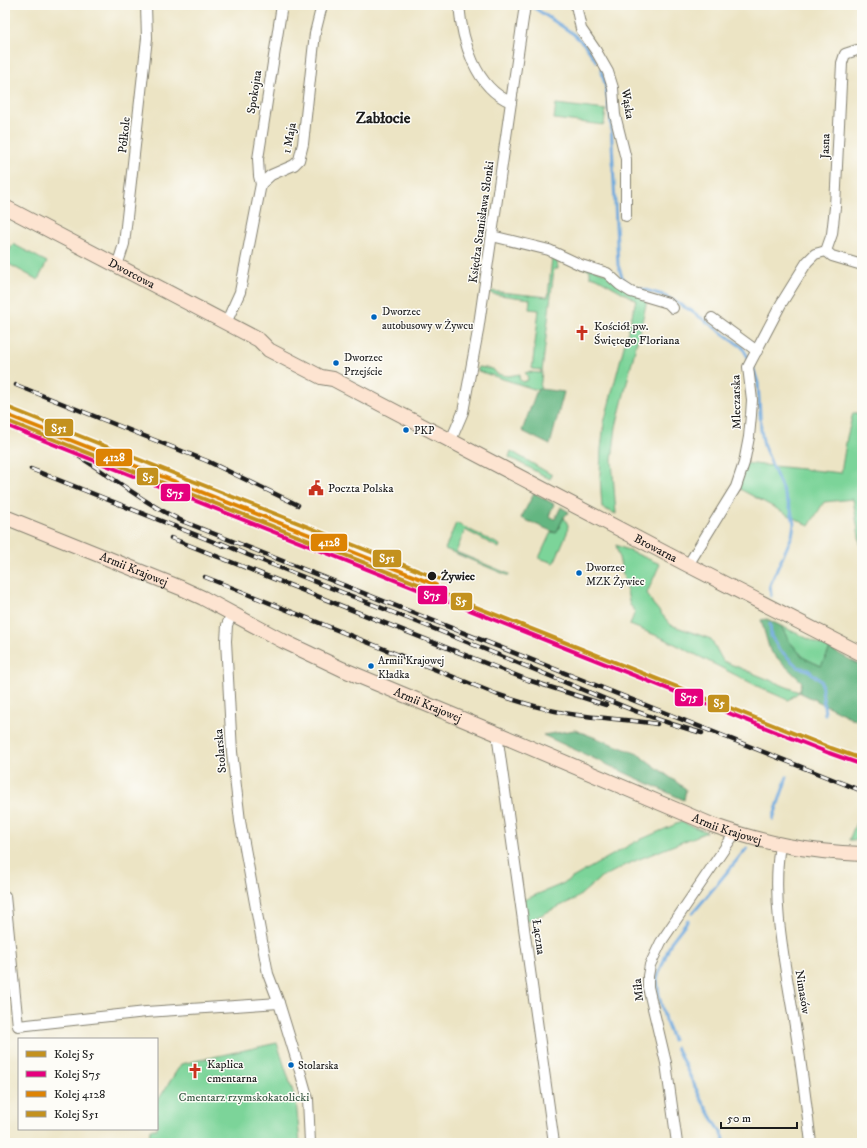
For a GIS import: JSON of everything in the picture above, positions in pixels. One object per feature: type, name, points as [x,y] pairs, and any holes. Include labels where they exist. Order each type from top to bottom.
[{"type":"street","name":"Półkole","points":[[116,266],[124,244],[130,199],[147,38],[146,5]]},
{"type":"street","name":"Spokojna","points":[[261,184],[258,159],[282,5]]},
{"type":"street","name":"1 Maja","points":[[261,184],[271,175],[288,168],[299,160],[303,144],[316,33],[322,5]]},
{"type":"street","points":[[458,5],[460,21],[467,47],[478,71],[502,99],[511,102]]},
{"type":"street","name":"Księdza Stanisława Słonki","points":[[451,440],[463,412],[466,399],[492,236],[524,5]]},
{"type":"street","name":"Wąska","points":[[576,5],[581,29],[608,72],[612,88],[615,115],[626,159],[626,216]]},
{"type":"street","name":"Jasna","points":[[826,251],[832,234],[835,207],[842,63],[845,54],[857,50]]},
{"type":"street","points":[[226,323],[240,292],[261,184]]},
{"type":"street","name":"Dworcowa","points":[[5,207],[259,340],[268,350],[321,377],[333,379],[451,440]]},
{"type":"street","points":[[492,236],[549,250],[581,265],[607,273],[620,285],[631,292],[668,303],[673,308]]},
{"type":"street","points":[[712,318],[753,358],[781,304],[807,262],[815,254],[826,251],[832,256],[862,265]]},
{"type":"street","name":"Mleczarska","points":[[688,565],[736,487],[744,463],[750,437],[753,358]]},
{"type":"street","name":"Browarna","points":[[451,440],[688,565],[862,654]]},
{"type":"street","name":"Armii Krajowej","points":[[5,517],[181,588],[232,613],[283,642],[342,669],[705,822],[748,837],[780,845],[826,852],[862,854]]},
{"type":"street","name":"Stolarska","points":[[232,613],[227,625],[226,641],[232,752],[240,822],[268,974],[308,1099],[310,1143]]},
{"type":"street","name":"Łączna","points":[[498,734],[554,1143]]},
{"type":"street","name":"Miła","points":[[677,1143],[665,1061],[648,987],[649,971],[654,955],[661,942],[736,832]]},
{"type":"street","name":"Nimasów","points":[[780,845],[778,858],[778,896],[781,943],[797,1037],[812,1143]]},
{"type":"street","points":[[5,896],[18,1026],[146,1012],[278,1003]]},
{"type":"green space","points":[[556,104],[606,110],[604,125],[554,119]]},
{"type":"green space","points":[[13,244],[47,262],[38,280],[5,262],[5,259]]},
{"type":"green space","points":[[554,253],[609,275],[647,301],[616,427],[612,460],[616,514],[602,508],[600,475],[601,449],[604,423],[636,300],[597,278],[590,276],[590,270],[557,260],[558,269],[554,269],[540,389],[537,390],[478,371],[478,367],[493,369],[497,374],[508,376],[520,374],[519,379],[523,382],[528,380],[525,373],[541,373],[541,370],[532,369],[539,310],[529,309],[530,299],[492,294],[490,291],[548,297],[552,258]]},
{"type":"green space","points":[[540,389],[564,392],[550,445],[522,431],[537,390]]},
{"type":"green space","points":[[853,413],[862,413],[862,555],[853,499],[824,502],[809,526],[736,487],[744,463],[841,473]]},
{"type":"green space","points":[[511,451],[552,475],[550,479],[509,457]]},
{"type":"green space","points":[[534,493],[554,504],[549,516],[555,519],[561,507],[569,512],[564,517],[556,533],[521,518]]},
{"type":"green space","points":[[564,517],[568,525],[567,533],[554,563],[539,558],[551,532],[556,533]]},
{"type":"green space","points":[[456,523],[500,545],[499,548],[465,530],[456,552],[509,574],[509,576],[445,549]]},
{"type":"green space","points":[[616,545],[660,564],[647,593],[653,604],[671,625],[711,639],[723,661],[799,692],[788,700],[763,689],[665,639],[630,625],[635,611],[630,605]]},
{"type":"green space","points":[[767,619],[781,626],[789,641],[804,658],[821,666],[830,649],[862,666],[862,723],[799,692],[802,682],[770,651],[761,620]]},
{"type":"green space","points":[[781,626],[830,649],[821,666],[804,658],[789,641]]},
{"type":"green space","points":[[575,730],[638,754],[686,789],[684,800],[543,735]]},
{"type":"green space","points":[[862,808],[862,840],[849,840]]},
{"type":"green space","points":[[681,822],[707,832],[632,862],[599,879],[577,898],[524,923],[521,901],[560,885],[635,842]]},
{"type":"green space","name":"Cmentarz rzymskokatolicki","points":[[277,1043],[296,1101],[300,1143],[149,1143],[150,1130],[158,1130],[158,1100],[181,1064]]},
{"type":"waterway","points":[[533,7],[572,33],[585,45],[596,61]]},
{"type":"waterway","points":[[601,69],[606,88],[611,122],[618,265],[622,277],[631,286],[663,295],[690,310],[742,347],[749,359]]},
{"type":"waterway","points":[[752,364],[758,383],[761,430],[764,446],[791,510],[794,524],[792,536],[770,585],[771,596]]},
{"type":"waterway","points":[[770,624],[771,636],[779,649],[798,667],[808,670],[821,681],[825,714]]},
{"type":"waterway","points":[[773,819],[787,777]]},
{"type":"waterway","points":[[693,913],[747,848]]},
{"type":"waterway","points":[[673,1040],[665,1020],[659,995],[657,978],[671,942],[688,920]]},
{"type":"waterway","points":[[676,1047],[701,1099],[723,1136],[725,1143]]},
{"type":"railway","points":[[16,385],[207,461],[298,505]]},
{"type":"railway","points":[[62,446],[151,504],[182,521],[862,791]]},
{"type":"railway","points":[[31,469],[224,546]]},
{"type":"railway","points":[[171,538],[528,680],[606,705]]},
{"type":"railway","points":[[221,543],[632,710],[702,733]]},
{"type":"railway","points":[[205,577],[507,698],[563,713],[657,724]]},
{"type":"rail line","name":"S51","points":[[7,407],[439,579]]},
{"type":"rail line","name":"4128","points":[[7,415],[436,585]]},
{"type":"rail line","name":"S5","points":[[5,420],[862,759]]},
{"type":"rail line","name":"S75","points":[[5,425],[829,753],[860,764]]},
{"type":"place","name":"Dworzec autobusowy w Żywcu","points":[[374,317]]},
{"type":"place","name":"Kościół pw. Świętego Floriana","points":[[582,333]]},
{"type":"place","name":"Dworzec Przejście","points":[[336,363]]},
{"type":"place","name":"PKP","points":[[406,430]]},
{"type":"place","name":"Poczta Polska","points":[[316,488]]},
{"type":"place","name":"Dworzec MZK Żywiec","points":[[579,573]]},
{"type":"place","name":"Żywiec","points":[[432,576]]},
{"type":"place","name":"Armii Krajowej Kładka","points":[[371,666]]},
{"type":"place","name":"Stolarska","points":[[291,1065]]},
{"type":"place","name":"Kaplica cmentarna","points":[[195,1071]]},
{"type":"district","name":"Zabłocie","points":[[383,117]]}]
